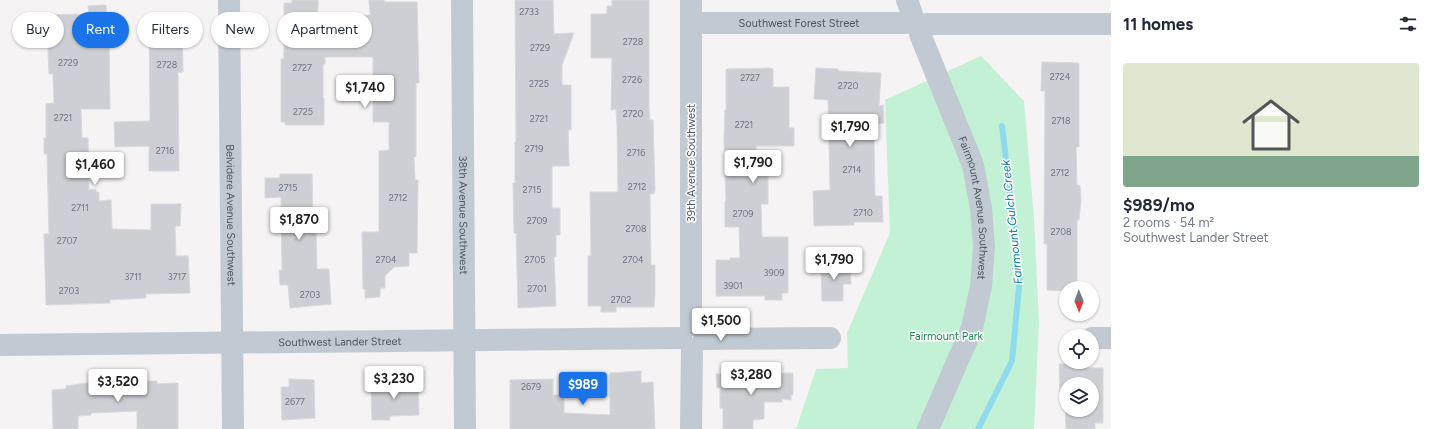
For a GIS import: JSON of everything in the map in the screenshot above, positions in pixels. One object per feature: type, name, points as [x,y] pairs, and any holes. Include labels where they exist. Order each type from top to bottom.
[{"type":"street","name":"Belvidere Avenue Southwest","points":[[229,0],[233,429]]},
{"type":"street","name":"38th Avenue Southwest","points":[[462,0],[465,429]]},
{"type":"street","name":"39th Avenue Southwest","points":[[691,0],[691,429]]},
{"type":"street","name":"Southwest Forest Street","points":[[691,23],[914,19],[1111,24]]},
{"type":"street","name":"Fairmount Avenue Southwest","points":[[914,19],[973,165],[981,208],[984,247],[981,286],[972,328],[928,429]]},
{"type":"street","name":"Southwest Lander Street","points":[[0,345],[830,338]]},
{"type":"street","points":[[1099,338],[1111,338]]},
{"type":"green space","name":"Fairmount Park","points":[[981,56],[1024,101],[1034,219],[1039,322],[1034,429],[796,429],[816,369],[848,368],[847,333],[890,233],[885,100]]},
{"type":"building","points":[[292,0],[318,0],[318,12],[284,12],[284,3],[292,3]]},
{"type":"building","points":[[369,0],[384,0],[384,2],[417,2],[419,83],[416,83],[416,156],[414,157],[415,180],[418,180],[417,253],[409,253],[409,266],[394,267],[385,276],[385,288],[380,288],[380,297],[365,298],[365,289],[363,289],[362,232],[379,232],[379,151],[389,150],[389,122],[373,122],[373,57],[325,57],[325,64],[323,64],[324,125],[285,125],[285,122],[281,122],[281,59],[284,59],[284,48],[372,48],[372,12],[370,12]]},
{"type":"building","points":[[515,0],[553,0],[554,34],[574,33],[562,65],[562,85],[571,85],[571,130],[568,130],[569,166],[552,166],[552,208],[560,208],[560,235],[556,235],[556,256],[554,257],[556,306],[518,308],[513,183],[515,183],[516,142]]},
{"type":"building","points":[[612,0],[649,0],[649,109],[650,120],[653,120],[655,190],[654,194],[650,194],[651,265],[655,265],[655,294],[654,307],[616,307],[616,312],[601,312],[601,306],[588,306],[588,256],[591,256],[590,192],[618,192],[617,125],[616,109],[611,110],[612,58],[591,58],[591,14],[607,14],[607,6],[612,6]]},
{"type":"building","points":[[106,5],[106,12],[89,12],[88,6]]},
{"type":"building","points":[[64,14],[72,14],[72,48],[109,48],[110,109],[81,109],[82,138],[88,138],[89,190],[96,189],[96,192],[99,192],[99,201],[111,200],[112,229],[151,230],[151,204],[181,204],[180,226],[175,226],[176,256],[188,256],[190,293],[146,294],[146,298],[110,300],[110,303],[46,305],[44,234],[49,234],[47,154],[44,154],[44,138],[46,138],[46,104],[54,103],[53,74],[49,74],[48,48],[64,48]]},
{"type":"building","points":[[149,48],[183,48],[183,72],[178,72],[179,171],[149,171],[149,146],[115,147],[114,122],[150,121]]},
{"type":"building","points":[[1042,62],[1079,63],[1079,147],[1076,147],[1077,185],[1080,185],[1081,201],[1079,220],[1077,220],[1077,281],[1059,281],[1059,291],[1047,290],[1047,244],[1044,244],[1045,91],[1041,91]]},
{"type":"building","points":[[816,68],[838,69],[838,71],[881,73],[879,106],[883,105],[884,123],[876,124],[876,137],[874,137],[875,196],[882,196],[883,222],[854,222],[854,225],[814,226],[813,191],[830,190],[828,100],[814,99]]},
{"type":"building","points":[[726,69],[773,69],[773,87],[789,87],[789,128],[794,128],[794,146],[756,146],[756,175],[768,175],[768,204],[761,204],[762,237],[788,237],[788,293],[782,293],[782,300],[765,300],[765,296],[716,296],[716,260],[740,258],[739,227],[725,227],[726,201],[724,139]]},
{"type":"building","points":[[280,174],[312,174],[313,228],[316,227],[317,269],[329,269],[331,304],[290,308],[288,285],[280,285],[279,270],[282,270],[281,197],[265,198],[265,178],[280,178]]},
{"type":"building","points":[[843,263],[843,268],[850,268],[851,284],[843,284],[843,301],[822,301],[821,264]]},
{"type":"building","points":[[1103,368],[1103,423],[1095,423],[1095,429],[1066,429],[1066,417],[1099,417],[1099,377],[1059,377],[1059,369]]},
{"type":"building","points":[[641,371],[641,383],[653,382],[655,429],[510,429],[510,380],[553,379],[553,395],[564,395],[564,413],[610,415],[610,373]]},
{"type":"building","points":[[793,373],[793,395],[791,395],[791,400],[782,399],[782,402],[764,402],[764,419],[753,420],[753,429],[723,429],[723,408],[720,408],[720,388],[717,388],[716,374]]},
{"type":"building","points":[[289,379],[314,380],[315,418],[282,420],[281,387],[289,387]]},
{"type":"building","points":[[157,381],[157,384],[178,383],[178,429],[137,429],[137,411],[91,413],[91,415],[78,416],[78,429],[53,429],[52,390],[66,389],[66,386],[93,382]]},
{"type":"building","points":[[373,383],[418,383],[419,415],[390,416],[390,420],[372,420],[371,389],[373,389]]},
{"type":"waterway","name":"Fairmount Gulch Creek","points":[[978,429],[1012,361],[1020,276],[1002,126]]}]
